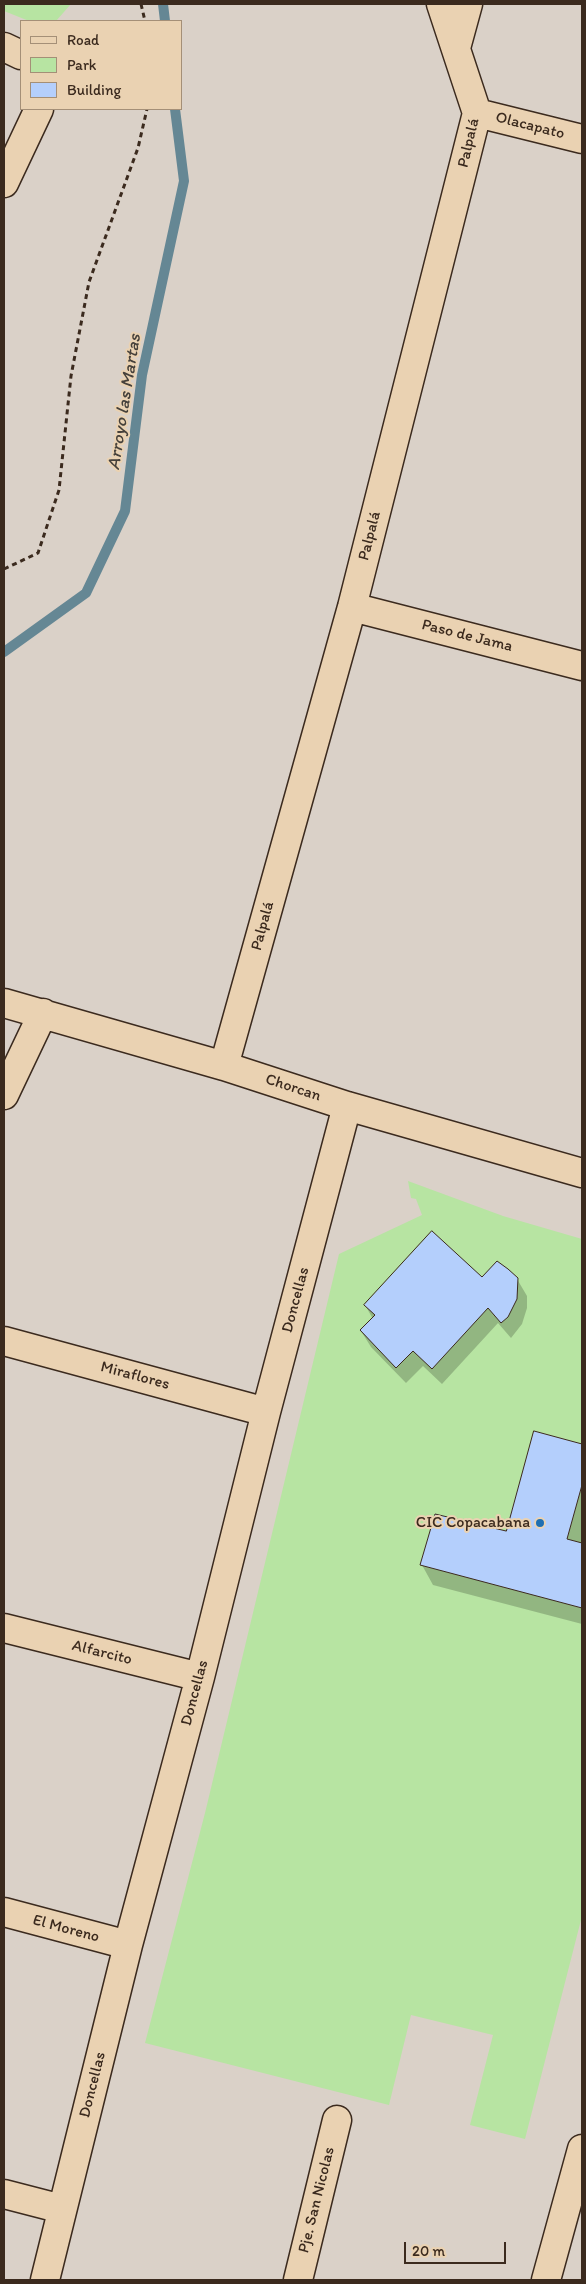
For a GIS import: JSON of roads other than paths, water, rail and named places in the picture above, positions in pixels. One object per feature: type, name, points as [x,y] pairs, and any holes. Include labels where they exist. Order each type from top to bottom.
[{"type":"street","name":"Palpalá","points":[[224,1066],[352,607],[477,113],[441,4]]},
{"type":"street","points":[[456,48],[468,4]]},
{"type":"street","points":[[4,47],[20,55]]},
{"type":"street","points":[[4,183],[39,110]]},
{"type":"street","name":"Olacapato","points":[[477,113],[582,139]]},
{"type":"street","name":"Paso de Jama","points":[[352,607],[582,666]]},
{"type":"street","name":"Chorcan","points":[[4,1003],[224,1066],[347,1106],[582,1173]]},
{"type":"street","points":[[4,1095],[42,1014]]},
{"type":"street","name":"Doncellas","points":[[45,2280],[128,1945],[200,1677],[266,1412],[347,1106]]},
{"type":"street","name":"Miraflores","points":[[4,1341],[266,1412]]},
{"type":"street","name":"Alfarcito","points":[[4,1628],[200,1677]]},
{"type":"street","name":"El Moreno","points":[[4,1912],[128,1945]]},
{"type":"street","name":"Pje. San Nicolas","points":[[298,2280],[337,2120]]},
{"type":"street","points":[[546,2280],[572,2225],[582,2149]]},
{"type":"street","points":[[4,2194],[62,2209]]},
{"type":"waterway","name":"Arroyo las Martas","points":[[163,4],[165,20]]},
{"type":"waterway","name":"Arroyo las Martas","points":[[4,652],[86,593],[125,511],[142,375],[184,181],[175,110]]},
{"type":"place","name":"CIC Copacabana","points":[[540,1523]]}]
